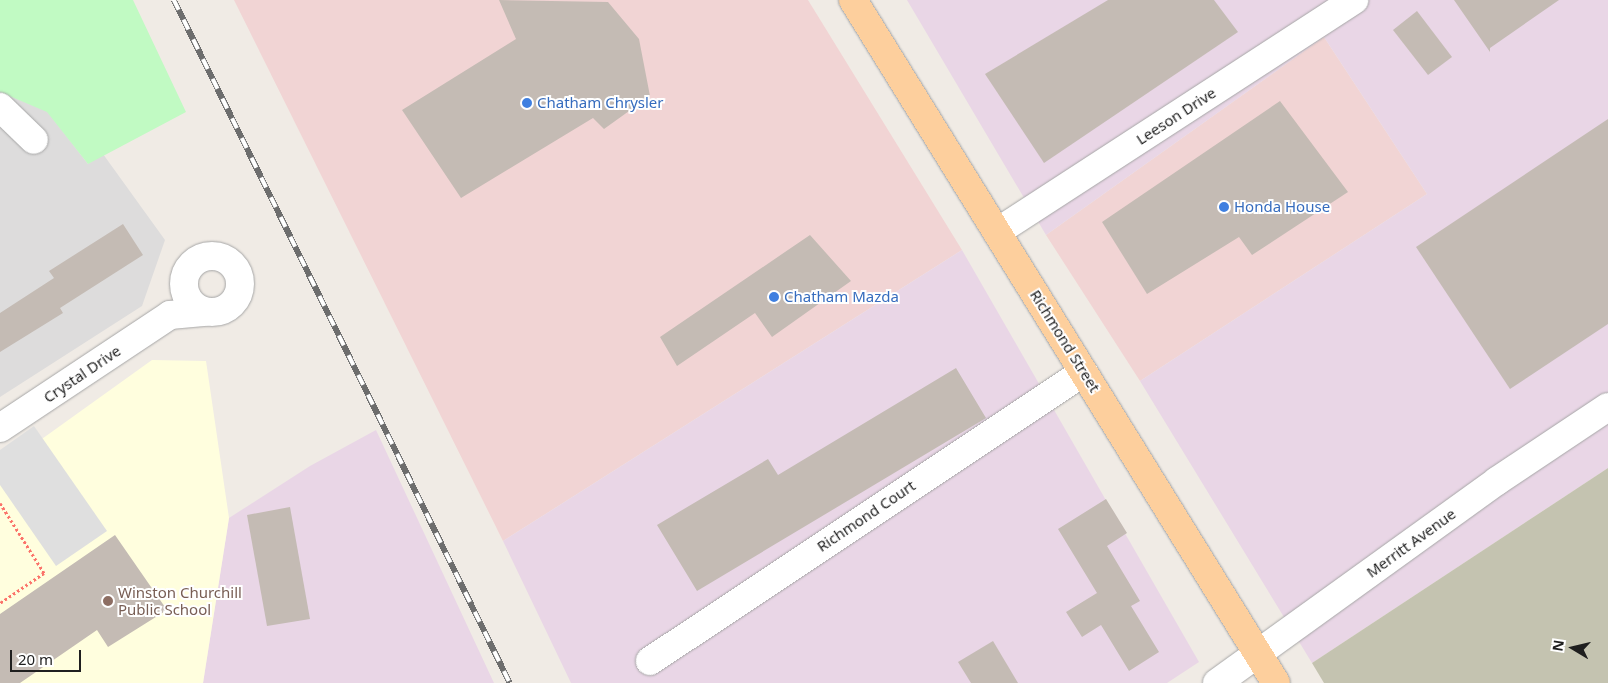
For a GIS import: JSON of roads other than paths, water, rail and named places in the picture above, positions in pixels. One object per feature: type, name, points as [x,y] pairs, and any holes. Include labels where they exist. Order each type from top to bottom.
[{"type":"main road","name":"Richmond Street","points":[[853,0],[1276,683]]},
{"type":"street","name":"Leeson Drive","points":[[997,232],[1354,0]]},
{"type":"street","points":[[0,107],[34,140]]},
{"type":"street","name":"Crystal Drive","points":[[0,428],[177,313],[221,311],[233,303],[240,290],[235,269],[224,259],[210,256],[191,265],[184,278],[175,304],[164,320]]},
{"type":"street","points":[[184,278],[188,300],[206,312]]},
{"type":"street","name":"Richmond Court","points":[[650,661],[1084,372]]},
{"type":"street","name":"Merritt Avenue","points":[[1217,683],[1259,655],[1444,519],[1608,407]]},
{"type":"railway","points":[[174,0],[510,683]]},
{"type":"place","name":"Chatham Chrysler","points":[[527,103]]},
{"type":"place","name":"Honda House","points":[[1224,207]]},
{"type":"place","name":"Chatham Mazda","points":[[774,297]]},
{"type":"place","name":"Winston Churchill Public School","points":[[108,601]]}]
